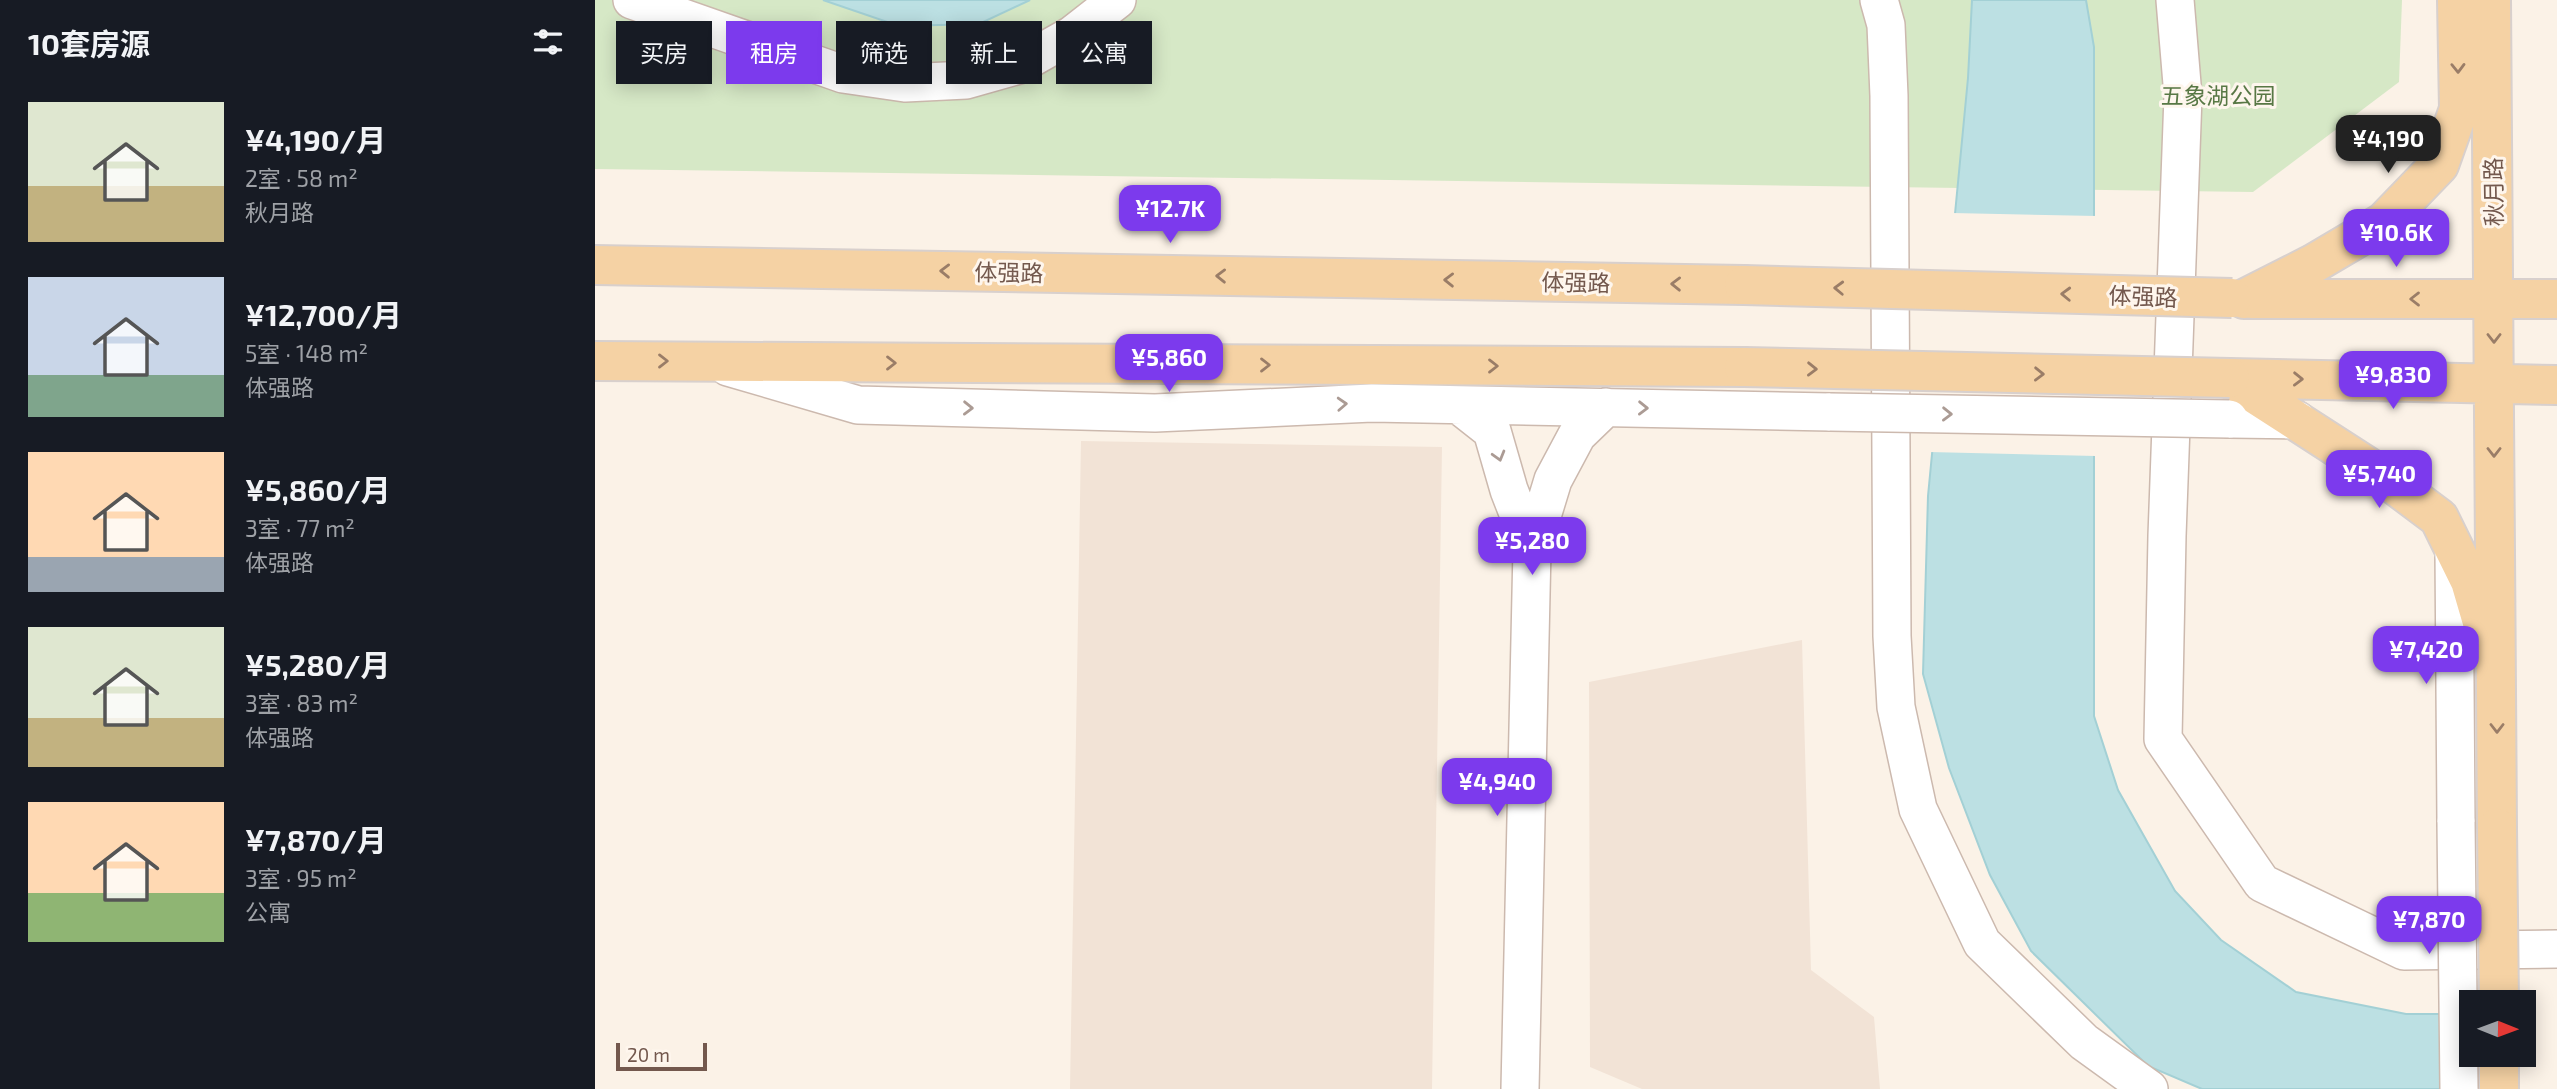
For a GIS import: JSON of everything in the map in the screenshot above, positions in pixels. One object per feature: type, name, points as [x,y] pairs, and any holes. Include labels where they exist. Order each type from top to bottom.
[{"type":"main road","points":[[2238,299],[2313,264],[2384,222],[2439,164],[2459,109],[2456,0]]},
{"type":"main road","name":"秋月路","points":[[2491,0],[2499,990]]},
{"type":"main road","name":"体强路","points":[[595,265],[1745,285],[2238,299],[2557,299]]},
{"type":"main road","points":[[595,361],[1744,367],[2557,385]]},
{"type":"main road","points":[[2230,378],[2391,482],[2439,518],[2470,581],[2496,670]]},
{"type":"main road","points":[[2499,1068],[2500,1089]]},
{"type":"street","points":[[632,0],[843,74],[905,83],[966,79],[1020,65],[1072,35],[1117,0]]},
{"type":"street","points":[[1879,0],[1886,26],[1889,96],[1892,636],[1896,707],[1918,809],[1982,943],[2084,1042],[2149,1089]]},
{"type":"street","points":[[2175,0],[2183,96],[2167,536],[2163,739],[2262,883],[2405,951],[2557,949]]},
{"type":"street","points":[[710,362],[858,405],[1155,413],[1372,403],[2297,420]]},
{"type":"street","points":[[1459,405],[1492,431],[1509,490],[1532,549]]},
{"type":"street","points":[[1520,1089],[1532,549],[1553,480],[1577,435],[1606,407]]},
{"type":"street","points":[[2453,549],[2459,1089]]},
{"type":"shaded area","points":[[1081,441],[1442,447],[1432,1089],[1070,1089]]},
{"type":"shaded area","points":[[1802,640],[1811,970],[1874,1017],[1880,1089],[1642,1089],[1590,1067],[1589,682]]},
{"type":"green space","name":"五象湖公园","points":[[595,0],[2402,0],[2399,82],[2253,192],[595,169]]},
{"type":"water","points":[[823,0],[1030,0],[985,21],[946,21],[946,25],[932,25],[932,21],[884,21]]},
{"type":"water","points":[[1972,0],[2086,0],[2094,47],[2094,716],[2118,790],[2175,891],[2221,940],[2296,992],[2406,1014],[2459,1014],[2459,1068],[2536,1068],[2557,1089],[2202,1089],[2148,1066],[2031,951],[1990,875],[1949,768],[1923,674],[1928,496],[1968,78]]},
{"type":"pier","points":[[1952,213],[2097,216],[2096,456],[1929,452]]},
{"type":"pier","points":[[2536,1010],[2557,1010],[2557,1089],[2441,1089],[2460,1068],[2536,1068]]}]
